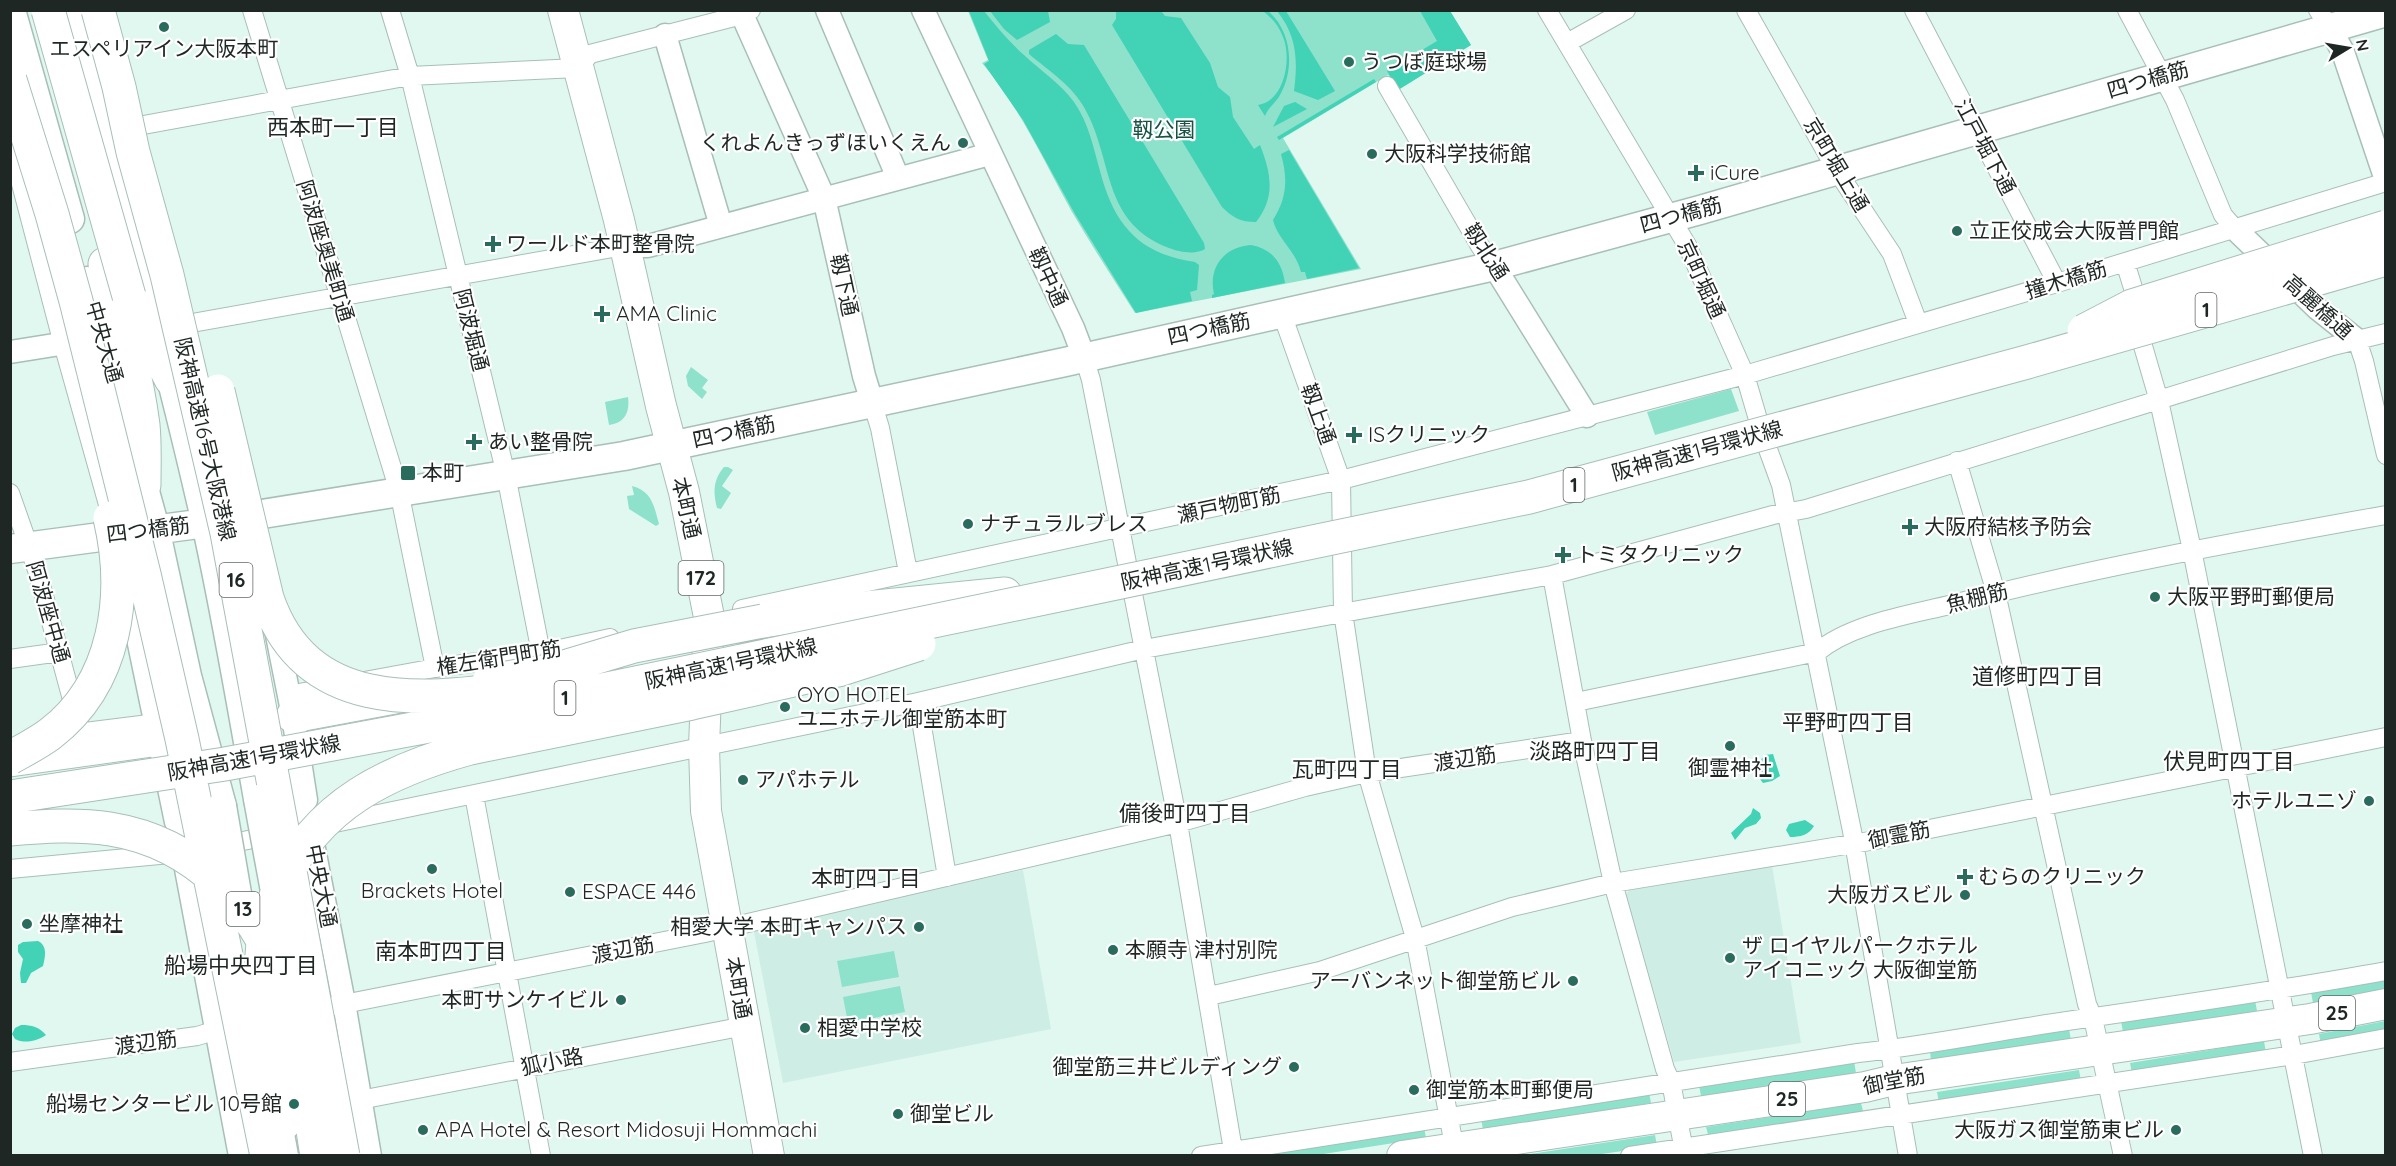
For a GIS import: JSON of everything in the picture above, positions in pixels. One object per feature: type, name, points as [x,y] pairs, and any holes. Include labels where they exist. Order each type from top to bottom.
[{"type":"highway","points":[[33,10],[122,298],[171,379]]},
{"type":"highway","points":[[48,10],[122,298],[143,428],[144,485]]},
{"type":"highway","name":"阪神高速16号大阪港線","points":[[98,10],[119,87],[133,152],[167,275],[227,533],[343,1155]]},
{"type":"highway","name":"本町通","points":[[563,10],[684,492],[710,617],[704,747],[706,811],[769,1155]]},
{"type":"highway","points":[[10,80],[14,141],[39,216],[112,529],[119,580],[113,637],[94,680],[82,700],[51,733],[10,759]]},
{"type":"highway","points":[[119,87],[149,161],[210,363],[267,598],[277,624],[300,654],[338,680],[368,691],[404,697],[471,694],[745,661]]},
{"type":"highway","points":[[14,141],[67,268],[144,573],[182,739],[267,1155]]},
{"type":"highway","points":[[2027,362],[2132,306],[2385,227]]},
{"type":"highway","name":"阪神高速1号環状線","points":[[10,797],[330,745],[1074,593],[1121,572],[1529,497],[2027,362],[2385,259]]},
{"type":"highway","points":[[291,706],[437,678],[531,675],[634,646],[763,621],[1121,572]]},
{"type":"highway","name":"1","points":[[290,1155],[265,1010],[262,971],[265,926],[277,894],[296,855],[308,838],[345,803],[383,779],[438,757],[470,748],[692,703],[838,670],[1074,593]]},
{"type":"highway","points":[[10,759],[115,745],[158,731]]},
{"type":"highway","name":"13","points":[[10,829],[80,826],[112,829],[145,838],[194,862],[230,893],[259,933],[284,990],[301,1060],[317,1155]]},
{"type":"highway","name":"御堂筋","points":[[1402,1155],[1455,1151],[2100,1048],[2288,1022],[2385,1004]]},
{"type":"main road","name":"中央大通","points":[[11,10],[144,485],[188,676],[222,806],[284,1155]]},
{"type":"main road","name":"中央大通","points":[[70,10],[171,379],[206,523],[235,665],[324,1155]]},
{"type":"main road","name":"四つ橋筋","points":[[19,548],[116,533],[206,523],[624,456],[1494,266],[1837,171],[1976,129],[2169,88],[2324,19],[2385,12]]},
{"type":"street","points":[[106,10],[232,469],[255,515],[291,706],[310,828]]},
{"type":"street","name":"阿波座奥美町通","points":[[252,10],[399,491],[437,678]]},
{"type":"street","name":"阿波堀通","points":[[390,10],[410,76],[506,475],[541,653]]},
{"type":"street","points":[[827,10],[898,178]]},
{"type":"street","name":"靱中通","points":[[924,10],[1072,328],[1091,380],[1119,529],[1121,572],[1144,649],[1209,996],[1234,1153]]},
{"type":"street","name":"京町堀通","points":[[1547,10],[1687,245],[1745,375],[1762,433],[1781,484],[1817,652],[1854,844],[1887,1022],[1894,1080],[1908,1155]]},
{"type":"street","points":[[1567,43],[1626,10]]},
{"type":"street","name":"京町堀上通","points":[[1746,10],[1837,171],[1892,254],[1918,324]]},
{"type":"street","name":"江戸堀下通","points":[[1914,10],[2057,283]]},
{"type":"street","points":[[2127,10],[2169,88],[2229,222]]},
{"type":"street","points":[[138,126],[279,102],[410,76],[578,68],[590,54],[744,12]]},
{"type":"street","name":"靱下通","points":[[744,12],[824,198],[864,376],[880,428],[908,572]]},
{"type":"street","points":[[2324,19],[2343,52],[2385,181]]},
{"type":"street","points":[[665,35],[721,226]]},
{"type":"street","name":"靱北通","points":[[1388,86],[1480,246],[1587,416]]},
{"type":"street","points":[[14,141],[63,344],[116,533],[183,853]]},
{"type":"street","points":[[192,324],[624,246],[648,246],[990,154]]},
{"type":"street","name":"撞木橋筋","points":[[1745,375],[2125,262],[2229,222],[2385,181]]},
{"type":"street","name":"高麗橋通","points":[[2229,222],[2318,309],[2356,340],[2364,361],[2385,455]]},
{"type":"street","points":[[2125,262],[2142,317],[2143,346],[2159,401],[2192,550],[2313,1155]]},
{"type":"street","name":"靱上通","points":[[1282,314],[1341,480],[1343,612],[1367,774],[1415,938],[1455,1151]]},
{"type":"street","points":[[10,869],[183,853],[918,702],[1144,649],[1552,575],[1787,512],[1806,509],[1957,461],[2385,333]]},
{"type":"street","points":[[10,352],[103,337]]},
{"type":"street","name":"瀬戸物町筋","points":[[710,617],[908,572],[1341,480],[1745,375]]},
{"type":"street","points":[[1957,461],[1996,593],[2042,806],[2123,1155]]},
{"type":"street","name":"阿波座中通","points":[[10,493],[19,548],[60,652],[81,733]]},
{"type":"street","name":"魚棚筋","points":[[1576,702],[1817,652],[1831,641],[1882,622],[1996,593],[2192,550],[2385,515]]},
{"type":"street","points":[[1552,575],[1582,741],[1613,883],[1665,1070],[1671,1082],[1685,1151]]},
{"type":"street","name":"権左衛門町筋","points":[[437,678],[710,617]]},
{"type":"street","points":[[10,658],[60,652]]},
{"type":"street","name":"中央大通","points":[[235,665],[310,828],[370,1155]]},
{"type":"street","name":"中央大通","points":[[188,676],[183,853],[240,1155]]},
{"type":"street","points":[[918,702],[947,877]]},
{"type":"street","points":[[10,743],[81,733],[158,731]]},
{"type":"street","name":"御霊筋","points":[[1209,996],[1320,971],[1512,907],[1613,883],[1854,844],[2385,737]]},
{"type":"street","name":"渡辺筋","points":[[10,1062],[197,1036],[216,1030],[507,973],[727,927],[1178,824],[1305,787],[1367,774],[1582,741]]},
{"type":"street","points":[[474,795],[541,1155]]},
{"type":"street","points":[[1201,1155],[1234,1153],[1449,1116],[2281,990],[2385,971]]},
{"type":"street","name":"狐小路","points":[[360,1100],[745,1026]]},
{"type":"street","points":[[1630,1155],[1685,1151],[2107,1082],[2294,1055],[2385,1038]]},
{"type":"shaded area","points":[[1772,865],[1801,1043],[1674,1062],[1626,895],[1631,886]]},
{"type":"shaded area","points":[[1023,870],[1051,1029],[783,1083],[753,927]]},
{"type":"green space","name":"靱公園","points":[[968,11],[1450,11],[1471,45],[1398,90],[1388,75],[1283,138],[1361,269],[1135,313],[1072,212],[1020,116],[982,63],[988,60]]},
{"type":"green space","points":[[969,11],[984,11],[1013,45],[1069,95],[1087,127],[1106,190],[1121,221],[1132,234],[1158,252],[1199,265],[1197,290],[1190,292],[1192,301],[1136,313],[1075,214],[1023,120],[984,64],[989,61]]},
{"type":"green space","points":[[990,11],[1048,11],[1050,22],[1017,40],[1004,29]]},
{"type":"green space","points":[[1116,11],[1161,11],[1165,16],[1181,18],[1210,63],[1218,87],[1230,97],[1233,117],[1254,149],[1260,145],[1264,155],[1269,175],[1269,194],[1267,203],[1256,222],[1238,219],[1222,207],[1112,25],[1116,19]]},
{"type":"green space","points":[[1263,11],[1268,11],[1282,28],[1286,38],[1289,61],[1281,93],[1265,116],[1258,105],[1275,96],[1284,77],[1287,56],[1286,46],[1279,29]]},
{"type":"green space","points":[[1277,11],[1286,11],[1335,91],[1318,100],[1294,91],[1296,59],[1292,39],[1284,20]]},
{"type":"green space","points":[[1420,11],[1450,11],[1471,45],[1398,90],[1387,71],[1437,41]]},
{"type":"green space","points":[[1056,34],[1068,44],[1084,45],[1204,243],[1205,249],[1187,252],[1169,248],[1147,237],[1131,223],[1112,188],[1094,129],[1080,100],[1029,54],[1029,50]]},
{"type":"green space","points":[[1374,79],[1376,82],[1279,140],[1277,137]]},
{"type":"green space","points":[[1295,102],[1307,109],[1273,127],[1284,106]]},
{"type":"green space","points":[[1289,150],[1359,268],[1307,279],[1305,272],[1301,272],[1273,220],[1284,196],[1285,188],[1285,172],[1281,154]]},
{"type":"green space","points":[[1251,245],[1265,250],[1275,258],[1285,283],[1212,298],[1214,294],[1213,275],[1220,260],[1233,250]]},
{"type":"green space","points":[[691,367],[708,380],[702,388],[707,392],[702,399],[688,386],[686,376]]},
{"type":"green space","points":[[1731,389],[1739,411],[1655,435],[1647,412]]},
{"type":"green space","points":[[628,397],[627,412],[623,419],[609,425],[605,402]]},
{"type":"green space","points":[[724,467],[733,470],[722,486],[731,493],[721,509],[717,508],[715,486]]},
{"type":"green space","points":[[632,486],[639,488],[651,500],[659,524],[656,526],[629,509],[627,496],[634,495]]},
{"type":"green space","points":[[1773,754],[1780,776],[1763,783],[1758,772],[1760,761],[1765,755]]},
{"type":"green space","points":[[1753,808],[1760,813],[1761,818],[1756,824],[1745,828],[1735,840],[1731,833],[1751,814]]},
{"type":"green space","points":[[1805,820],[1814,826],[1810,832],[1790,837],[1786,830],[1789,824]]},
{"type":"green space","points":[[38,941],[45,949],[43,966],[31,973],[26,983],[21,983],[20,973],[23,959],[18,952],[18,945],[23,942]]},
{"type":"green space","points":[[894,951],[899,977],[842,987],[837,961]]},
{"type":"green space","points":[[2385,978],[2385,989],[2313,1003],[2311,992]]},
{"type":"green space","points":[[900,986],[905,1012],[848,1023],[843,997]]},
{"type":"green space","points":[[2255,1000],[2257,1011],[2123,1032],[2121,1021]]},
{"type":"green space","points":[[2385,1021],[2385,1032],[2321,1045],[2319,1034]]},
{"type":"green space","points":[[21,1025],[35,1027],[46,1035],[31,1041],[15,1039],[12,1034],[15,1028]]},
{"type":"green space","points":[[2069,1029],[2071,1040],[1931,1061],[1930,1051]]},
{"type":"green space","points":[[2264,1041],[2266,1053],[2132,1073],[2130,1063]]},
{"type":"green space","points":[[1854,1061],[1856,1073],[1701,1096],[1699,1085]]},
{"type":"green space","points":[[2079,1070],[2081,1081],[1939,1102],[1937,1092]]},
{"type":"green space","points":[[1649,1092],[1651,1103],[1483,1130],[1481,1118]]},
{"type":"green space","points":[[1861,1103],[1864,1115],[1709,1138],[1706,1127]]},
{"type":"green space","points":[[1424,1127],[1426,1138],[1317,1155],[1261,1156]]},
{"type":"green space","points":[[1655,1135],[1657,1146],[1595,1155],[1518,1156]]},
{"type":"place","name":"エスペリアイン大阪本町","points":[[164,27]]},
{"type":"place","name":"うつぼ庭球場","points":[[1349,62]]},
{"type":"place","name":"くれよんきっずほいくえん","points":[[963,143]]},
{"type":"place","name":"大阪科学技術館","points":[[1372,154]]},
{"type":"place","name":"iCure","points":[[1696,173]]},
{"type":"place","name":"立正佼成会大阪普門館","points":[[1957,231]]},
{"type":"place","name":"ワールド本町整骨院","points":[[493,244]]},
{"type":"place","name":"AMA Clinic","points":[[602,314]]},
{"type":"place","name":"ISクリニック","points":[[1354,435]]},
{"type":"place","name":"あい整骨院","points":[[474,442]]},
{"type":"place","name":"本町","points":[[408,473]]},
{"type":"place","name":"ナチュラルブレス","points":[[968,524]]},
{"type":"place","name":"大阪府結核予防会","points":[[1910,527]]},
{"type":"place","name":"トミタクリニック","points":[[1563,555]]},
{"type":"place","name":"大阪平野町郵便局","points":[[2155,597]]},
{"type":"place","name":"OYO HOTEL ユニホテル御堂筋本町","points":[[785,707]]},
{"type":"place","name":"御霊神社","points":[[1730,746]]},
{"type":"place","name":"アパホテル","points":[[743,780]]},
{"type":"place","name":"ホテルユニゾ","points":[[2369,801]]},
{"type":"place","name":"Brackets Hotel","points":[[432,869]]},
{"type":"place","name":"むらのクリニック","points":[[1965,877]]},
{"type":"place","name":"ESPACE 446","points":[[570,892]]},
{"type":"place","name":"大阪ガスビル","points":[[1965,895]]},
{"type":"place","name":"坐摩神社","points":[[27,924]]},
{"type":"place","name":"相愛大学 本町キャンパス","points":[[919,927]]},
{"type":"place","name":"本願寺 津村別院","points":[[1113,950]]},
{"type":"place","name":"ザ ロイヤルパークホテル アイコニック 大阪御堂筋","points":[[1730,958]]},
{"type":"place","name":"アーバンネット御堂筋ビル","points":[[1573,981]]},
{"type":"place","name":"本町サンケイビル","points":[[621,1000]]},
{"type":"place","name":"相愛中学校","points":[[805,1028]]},
{"type":"place","name":"御堂筋三井ビルディング","points":[[1294,1067]]},
{"type":"place","name":"御堂筋本町郵便局","points":[[1414,1090]]},
{"type":"place","name":"船場センタービル 10号館","points":[[294,1104]]},
{"type":"place","name":"御堂ビル","points":[[898,1114]]},
{"type":"place","name":"APA Hotel & Resort Midosuji Hommachi","points":[[423,1130]]},
{"type":"place","name":"大阪ガス御堂筋東ビル","points":[[2176,1130]]},
{"type":"district","name":"西本町一丁目","points":[[333,127]]},
{"type":"district","name":"道修町四丁目","points":[[2038,676]]},
{"type":"district","name":"平野町四丁目","points":[[1848,722]]},
{"type":"district","name":"淡路町四丁目","points":[[1595,751]]},
{"type":"district","name":"伏見町四丁目","points":[[2229,761]]},
{"type":"district","name":"瓦町四丁目","points":[[1347,769]]},
{"type":"district","name":"備後町四丁目","points":[[1185,813]]},
{"type":"district","name":"本町四丁目","points":[[866,878]]},
{"type":"district","name":"南本町四丁目","points":[[441,951]]},
{"type":"district","name":"船場中央四丁目","points":[[241,965]]}]
